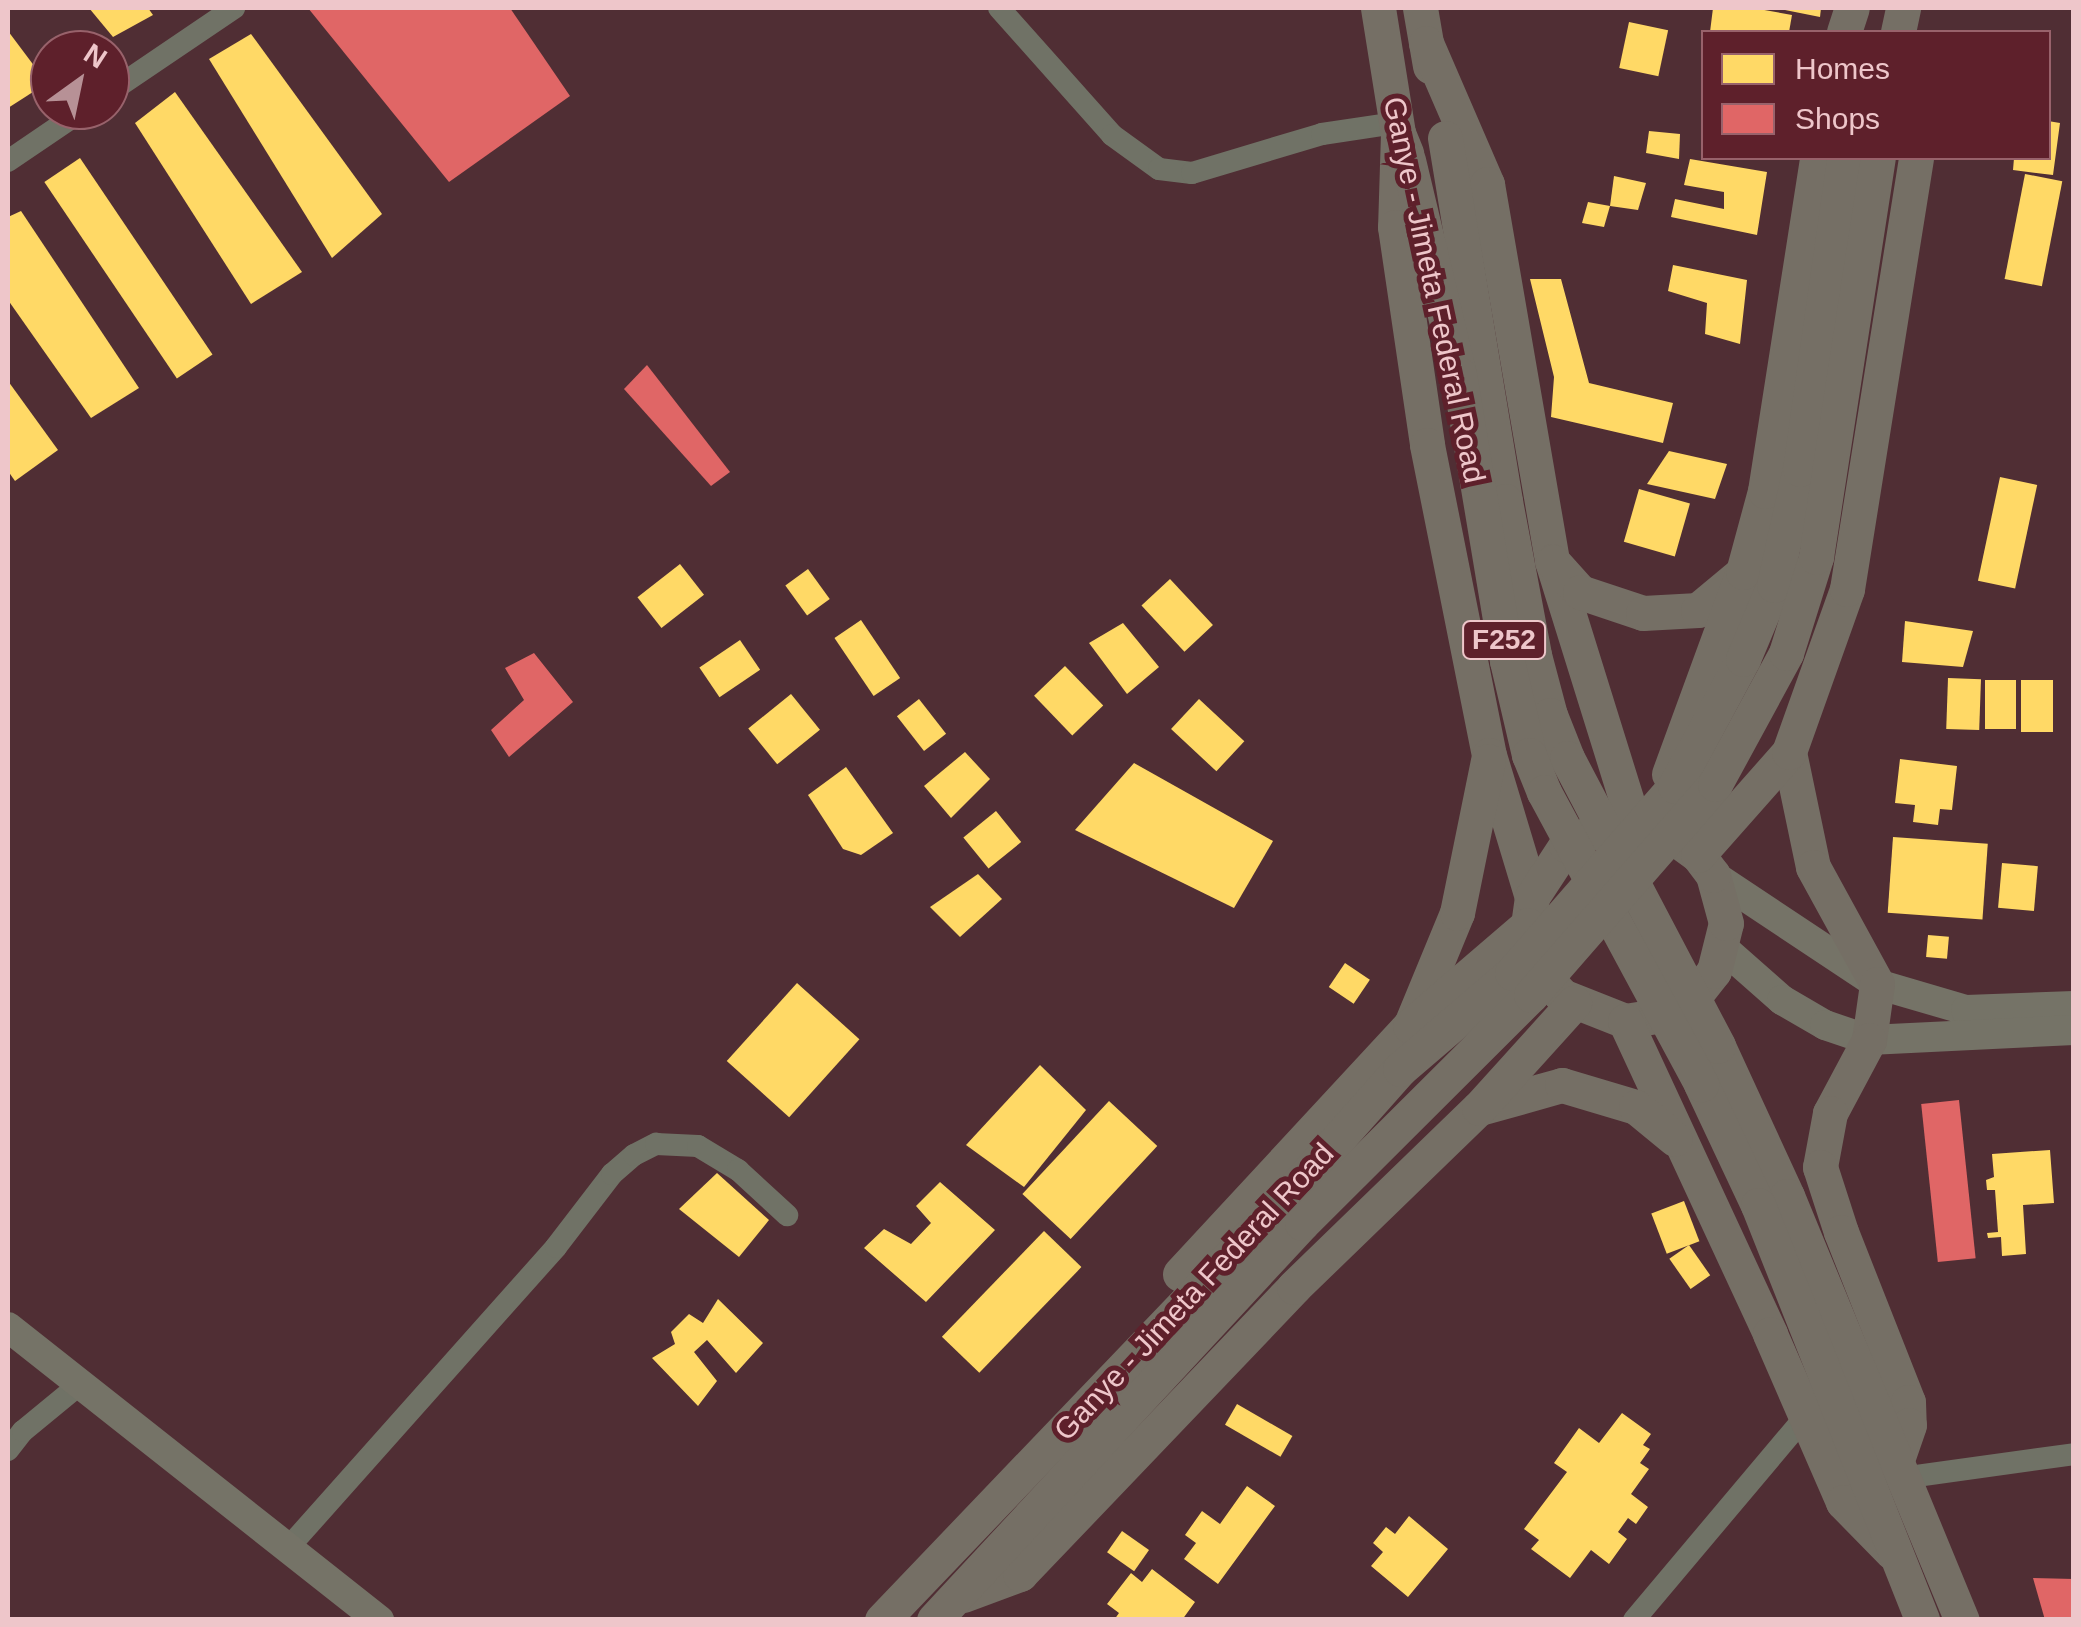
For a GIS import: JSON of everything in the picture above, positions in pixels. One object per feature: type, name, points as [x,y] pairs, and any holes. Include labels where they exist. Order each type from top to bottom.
[{"type":"main road","name":"Ganye - Jimeta Federal Road","points":[[1378,8],[1400,139],[1459,374],[1507,662],[1529,754],[1544,792],[1702,1084],[1773,1240],[1860,1454],[1892,1552]]},
{"type":"main road","name":"Ganye - Jimeta Federal Road","points":[[1420,8],[1505,501],[1550,715],[1567,758],[1718,1046],[1787,1196],[1962,1620]]},
{"type":"main road","points":[[1426,44],[1487,184],[1552,561],[1642,826]]},
{"type":"main road","points":[[1400,139],[1396,227],[1427,444],[1489,755],[1530,911],[1533,952],[1544,976],[1574,1003],[1625,1021],[1662,1016],[1685,1003],[1703,986],[1723,948],[1724,911],[1705,865]]},
{"type":"main road","points":[[1642,826],[1743,572],[1766,492],[1818,160]]},
{"type":"main road","points":[[1521,984],[1675,786],[1743,659],[1774,586],[1800,469],[1844,160]]},
{"type":"main road","points":[[1521,984],[1715,784],[1786,653],[1816,558],[1878,160]]},
{"type":"main road","points":[[1705,865],[1789,752],[1847,589],[1916,160]]},
{"type":"main road","points":[[1552,561],[1580,592],[1643,613],[1698,610],[1743,572]]},
{"type":"main road","points":[[1789,752],[1813,867],[1877,984],[1868,1040],[1830,1112],[1820,1167],[1840,1232],[1908,1402],[1909,1425],[1899,1470]]},
{"type":"main road","points":[[1410,1026],[1456,914],[1489,755]]},
{"type":"main road","points":[[925,1572],[967,1504],[1410,1026],[1530,911],[1566,846],[1598,829],[1642,826],[1684,842],[1705,865],[1877,984],[1966,1010],[2074,1006]]},
{"type":"main road","points":[[1723,948],[1782,1000],[1825,1026],[1868,1040],[2074,1030]]},
{"type":"main road","name":"Ganye - Jimeta Federal Road","points":[[882,1620],[1281,1202],[1400,1069],[1521,984]]},
{"type":"main road","name":"Ganye - Jimeta Federal Road","points":[[946,1608],[1521,984]]},
{"type":"main road","points":[[946,1608],[1020,1574],[1294,1287],[1479,1108],[1574,1003]]},
{"type":"main road","points":[[1625,1021],[1686,1148],[1843,1502],[1892,1552],[1922,1620]]},
{"type":"main road","points":[[1479,1108],[1562,1085],[1636,1107],[1686,1148]]},
{"type":"main road","points":[[8,1327],[379,1620]]},
{"type":"street","points":[[130,78],[234,8]]},
{"type":"street","points":[[999,8],[1112,135],[1158,170],[1192,173],[1322,134],[1400,139]]},
{"type":"street","points":[[8,161],[54,130]]},
{"type":"street","points":[[288,1548],[556,1247],[612,1174],[634,1155],[656,1144],[698,1146],[738,1170],[787,1216]]},
{"type":"street","points":[[8,1450],[80,1384]]},
{"type":"street","points":[[1634,1620],[1806,1416]]},
{"type":"street","points":[[1899,1470],[2074,1454]]},
{"type":"building: Homes","points":[[89,8],[148,8],[153,15],[126,30],[107,30]]},
{"type":"building: Homes","points":[[1713,8],[1753,8],[1792,15],[1789,30],[1710,30]]},
{"type":"building: Homes","points":[[1821,8],[1820,17],[1780,9]]},
{"type":"building: Homes","points":[[1629,22],[1668,30],[1658,76],[1619,68]]},
{"type":"building: Homes","points":[[8,31],[30,60],[30,94],[8,108]]},
{"type":"building: Homes","points":[[251,34],[382,214],[332,258],[209,59]]},
{"type":"building: Homes","points":[[175,92],[302,272],[251,304],[135,123]]},
{"type":"building: Homes","points":[[2051,122],[2060,123],[2053,175],[2013,170],[2014,160],[2051,160]]},
{"type":"building: Homes","points":[[1649,131],[1680,134],[1679,159],[1646,153]]},
{"type":"building: Homes","points":[[80,158],[213,354],[177,379],[44,182]]},
{"type":"building: Homes","points":[[1690,159],[1767,172],[1757,235],[1671,217],[1675,199],[1724,209],[1724,192],[1684,185]]},
{"type":"building: Homes","points":[[2025,174],[2062,181],[2042,286],[2005,279]]},
{"type":"building: Homes","points":[[1614,176],[1646,183],[1638,210],[1610,206]]},
{"type":"building: Homes","points":[[1588,202],[1610,206],[1604,227],[1582,223]]},
{"type":"building: Homes","points":[[21,211],[139,388],[91,418],[8,300],[8,217]]},
{"type":"building: Homes","points":[[1673,265],[1747,280],[1740,344],[1705,334],[1707,303],[1668,291]]},
{"type":"building: Homes","points":[[1530,279],[1561,279],[1589,383],[1673,403],[1663,443],[1551,417],[1554,377]]},
{"type":"building: Homes","points":[[8,381],[58,450],[15,481],[8,471]]},
{"type":"building: Homes","points":[[1669,451],[1727,464],[1715,499],[1647,484]]},
{"type":"building: Homes","points":[[2000,477],[2037,485],[2015,589],[1978,581]]},
{"type":"building: Homes","points":[[1639,489],[1690,504],[1675,556],[1624,542]]},
{"type":"building: Homes","points":[[680,564],[704,595],[661,628],[637,597]]},
{"type":"building: Homes","points":[[808,569],[830,599],[807,615],[785,585]]},
{"type":"building: Homes","points":[[1170,579],[1213,625],[1184,652],[1141,606]]},
{"type":"building: Homes","points":[[861,620],[900,678],[874,696],[834,638]]},
{"type":"building: Homes","points":[[1905,621],[1973,631],[1963,667],[1902,662]]},
{"type":"building: Homes","points":[[1123,623],[1159,667],[1127,694],[1089,643]]},
{"type":"building: Homes","points":[[740,640],[760,670],[720,697],[699,667]]},
{"type":"building: Homes","points":[[1065,666],[1103,706],[1072,735],[1034,696]]},
{"type":"building: Homes","points":[[1948,678],[1981,679],[1979,730],[1946,729]]},
{"type":"building: Homes","points":[[1985,680],[2016,680],[2016,729],[1985,729]]},
{"type":"building: Homes","points":[[2021,680],[2053,680],[2053,732],[2021,732]]},
{"type":"building: Homes","points":[[791,694],[820,730],[777,764],[748,729]]},
{"type":"building: Homes","points":[[919,699],[946,734],[924,751],[897,716]]},
{"type":"building: Homes","points":[[1199,699],[1244,741],[1216,771],[1171,729]]},
{"type":"building: Homes","points":[[965,752],[990,779],[951,818],[924,786]]},
{"type":"building: Homes","points":[[1900,759],[1957,766],[1952,810],[1940,809],[1938,825],[1913,822],[1915,805],[1895,803]]},
{"type":"building: Homes","points":[[1134,763],[1273,841],[1234,908],[1075,830]]},
{"type":"building: Homes","points":[[846,767],[893,833],[861,855],[843,849],[808,795]]},
{"type":"building: Homes","points":[[996,811],[1021,842],[989,869],[963,837]]},
{"type":"building: Homes","points":[[1893,837],[1988,844],[1982,919],[1888,913]]},
{"type":"building: Homes","points":[[2002,863],[2038,866],[2034,911],[1998,908]]},
{"type":"building: Homes","points":[[978,874],[1002,899],[960,937],[930,907]]},
{"type":"building: Homes","points":[[1928,935],[1949,937],[1947,959],[1926,957]]},
{"type":"building: Homes","points":[[1345,963],[1370,980],[1354,1004],[1329,987]]},
{"type":"building: Homes","points":[[797,983],[859,1039],[789,1117],[727,1061]]},
{"type":"building: Homes","points":[[1040,1065],[1086,1110],[1024,1187],[966,1145]]},
{"type":"building: Homes","points":[[1109,1101],[1157,1146],[1071,1239],[1022,1194]]},
{"type":"building: Homes","points":[[2050,1150],[2054,1203],[2023,1205],[2026,1254],[2002,1256],[2001,1237],[1988,1238],[1987,1233],[1998,1232],[1995,1190],[1987,1190],[1986,1180],[1994,1177],[1992,1154]]},
{"type":"building: Homes","points":[[717,1173],[769,1220],[739,1257],[679,1209]]},
{"type":"building: Homes","points":[[940,1182],[995,1230],[926,1302],[864,1248],[884,1229],[911,1244],[931,1223],[916,1206]]},
{"type":"building: Homes","points":[[1684,1201],[1699,1241],[1667,1254],[1651,1214]]},
{"type":"building: Homes","points":[[1044,1231],[1081,1267],[979,1373],[942,1337]]},
{"type":"building: Homes","points":[[1689,1245],[1710,1275],[1691,1289],[1669,1259]]},
{"type":"building: Homes","points":[[718,1299],[763,1343],[736,1373],[707,1340],[694,1352],[717,1381],[698,1406],[652,1358],[675,1344],[671,1332],[689,1314],[703,1323]]},
{"type":"building: Homes","points":[[1237,1404],[1292,1436],[1280,1457],[1225,1425]]},
{"type":"building: Homes","points":[[1622,1413],[1651,1434],[1643,1445],[1650,1449],[1640,1463],[1649,1469],[1631,1494],[1648,1507],[1636,1524],[1628,1518],[1618,1532],[1627,1539],[1609,1564],[1591,1550],[1570,1578],[1531,1549],[1539,1540],[1524,1529],[1567,1472],[1554,1463],[1579,1428],[1599,1443]]},
{"type":"building: Homes","points":[[1247,1486],[1275,1506],[1218,1584],[1184,1559],[1196,1543],[1185,1535],[1202,1511],[1220,1524]]},
{"type":"building: Homes","points":[[1409,1516],[1448,1549],[1408,1597],[1371,1566],[1383,1552],[1373,1543],[1386,1527],[1395,1534]]},
{"type":"building: Homes","points":[[1122,1531],[1149,1550],[1134,1571],[1107,1552]]},
{"type":"building: Homes","points":[[1152,1569],[1195,1602],[1182,1620],[1114,1620],[1119,1613],[1107,1604],[1131,1573],[1142,1582]]},
{"type":"building: Shops","points":[[308,8],[510,8],[570,96],[449,182]]},
{"type":"building: Shops","points":[[647,365],[730,472],[711,486],[624,389]]},
{"type":"building: Shops","points":[[534,653],[573,702],[509,757],[491,730],[524,700],[505,668]]},
{"type":"building: Shops","points":[[1959,1100],[1976,1258],[1938,1262],[1921,1104]]},
{"type":"building: Shops","points":[[2033,1578],[2074,1579],[2074,1620],[2045,1620]]}]
